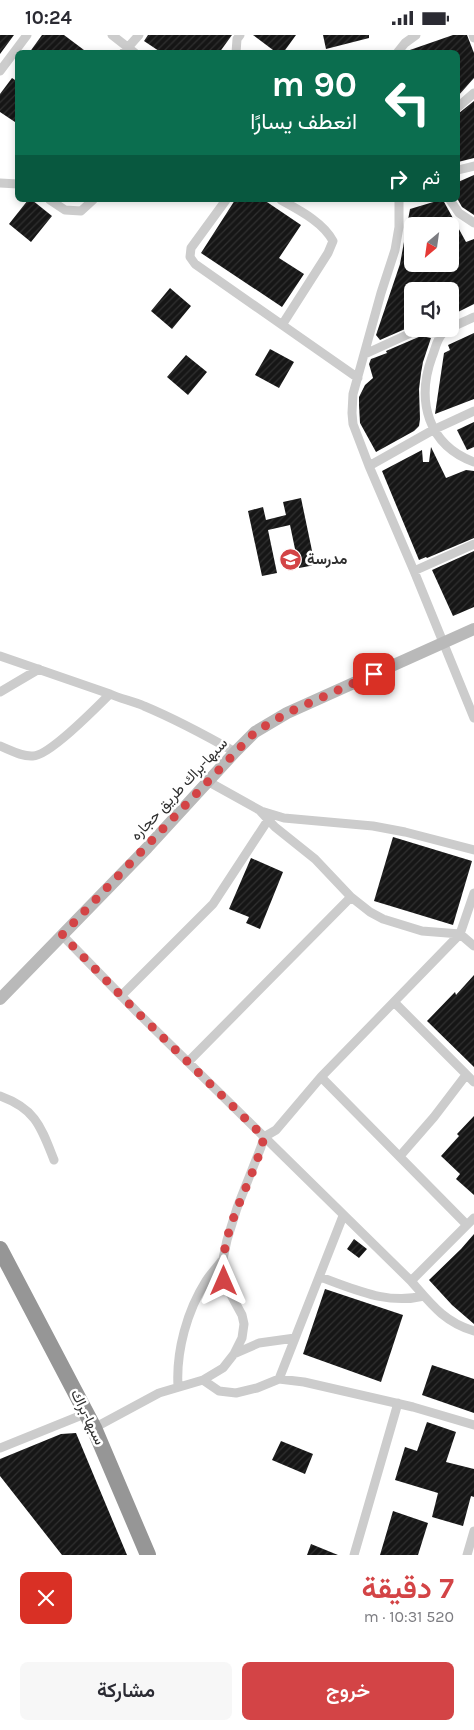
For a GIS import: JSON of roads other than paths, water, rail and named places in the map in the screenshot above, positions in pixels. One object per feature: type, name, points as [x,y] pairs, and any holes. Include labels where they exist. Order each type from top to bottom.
[{"type":"highway","name":"سبها-براك","points":[[0,1249],[87,1413],[148,1555]]},
{"type":"highway","name":"سبها-براك","points":[[0,1267],[17,1284]]},
{"type":"main road","name":"سبها-براك طريق حجاره","points":[[0,999],[236,752],[263,727],[287,713],[474,629]]},
{"type":"street","points":[[16,50],[27,35]]},
{"type":"street","points":[[112,35],[128,50]]},
{"type":"street","points":[[130,50],[138,35]]},
{"type":"street","points":[[236,50],[237,39],[240,35]]},
{"type":"street","points":[[399,50],[416,35]]},
{"type":"street","points":[[0,71],[15,51]]},
{"type":"street","points":[[460,105],[474,93]]},
{"type":"street","points":[[460,168],[474,165]]},
{"type":"street","points":[[0,183],[15,185]]},
{"type":"street","points":[[53,202],[65,210],[81,211],[91,202]]},
{"type":"street","points":[[225,202],[191,248],[190,257],[195,265],[358,378]]},
{"type":"street","points":[[282,325],[328,253],[332,241],[328,232],[296,208],[284,202]]},
{"type":"street","points":[[399,202],[399,227],[395,250],[381,293],[351,403],[352,413],[369,466],[474,718]]},
{"type":"street","points":[[451,202],[459,213],[474,223]]},
{"type":"street","points":[[459,325],[474,317]]},
{"type":"street","points":[[365,354],[404,336]]},
{"type":"street","points":[[441,337],[431,362],[426,392],[428,416],[433,430],[454,452],[474,462]]},
{"type":"street","points":[[369,466],[433,430],[474,411]]},
{"type":"street","points":[[414,571],[474,544]]},
{"type":"street","points":[[0,656],[126,701],[141,704],[178,721],[236,752]]},
{"type":"street","points":[[0,692],[39,669]]},
{"type":"street","points":[[0,746],[24,756],[35,757],[63,737],[110,694]]},
{"type":"street","points":[[209,782],[261,811],[294,820],[373,826],[405,832],[474,851]]},
{"type":"street","points":[[261,811],[268,820],[315,859],[352,897],[370,912],[391,922],[422,931],[460,934],[474,947]]},
{"type":"street","points":[[122,996],[213,904],[268,820]]},
{"type":"street","points":[[94,1428],[141,1401],[178,1386],[203,1380],[223,1368],[234,1354],[242,1338],[244,1324],[224,1281],[223,1259],[237,1208],[264,1137],[276,1130],[321,1077],[460,934],[474,893]]},
{"type":"street","points":[[188,1063],[352,897]]},
{"type":"street","points":[[62,935],[188,1063],[411,1281],[434,1308],[449,1320],[474,1331]]},
{"type":"street","points":[[394,1002],[474,1082]]},
{"type":"street","points":[[400,1156],[434,1117],[466,1075]]},
{"type":"street","points":[[321,1077],[400,1156],[471,1221],[411,1281]]},
{"type":"street","points":[[0,1096],[22,1107],[38,1122],[54,1160]]},
{"type":"street","points":[[278,1379],[343,1216]]},
{"type":"street","points":[[178,1386],[178,1361],[191,1314],[206,1281],[223,1259]]},
{"type":"street","points":[[320,1277],[380,1297],[403,1300],[424,1296]]},
{"type":"street","points":[[234,1354],[259,1343],[294,1338]]},
{"type":"street","points":[[203,1380],[219,1391],[236,1393],[257,1388],[278,1379],[304,1382],[398,1403],[474,1425]]},
{"type":"street","points":[[354,1555],[398,1403]]},
{"type":"street","points":[[0,1448],[87,1413]]},
{"type":"street","points":[[467,1555],[474,1531]]},
{"type":"place","name":"مدرسة","points":[[291,559]]}]
